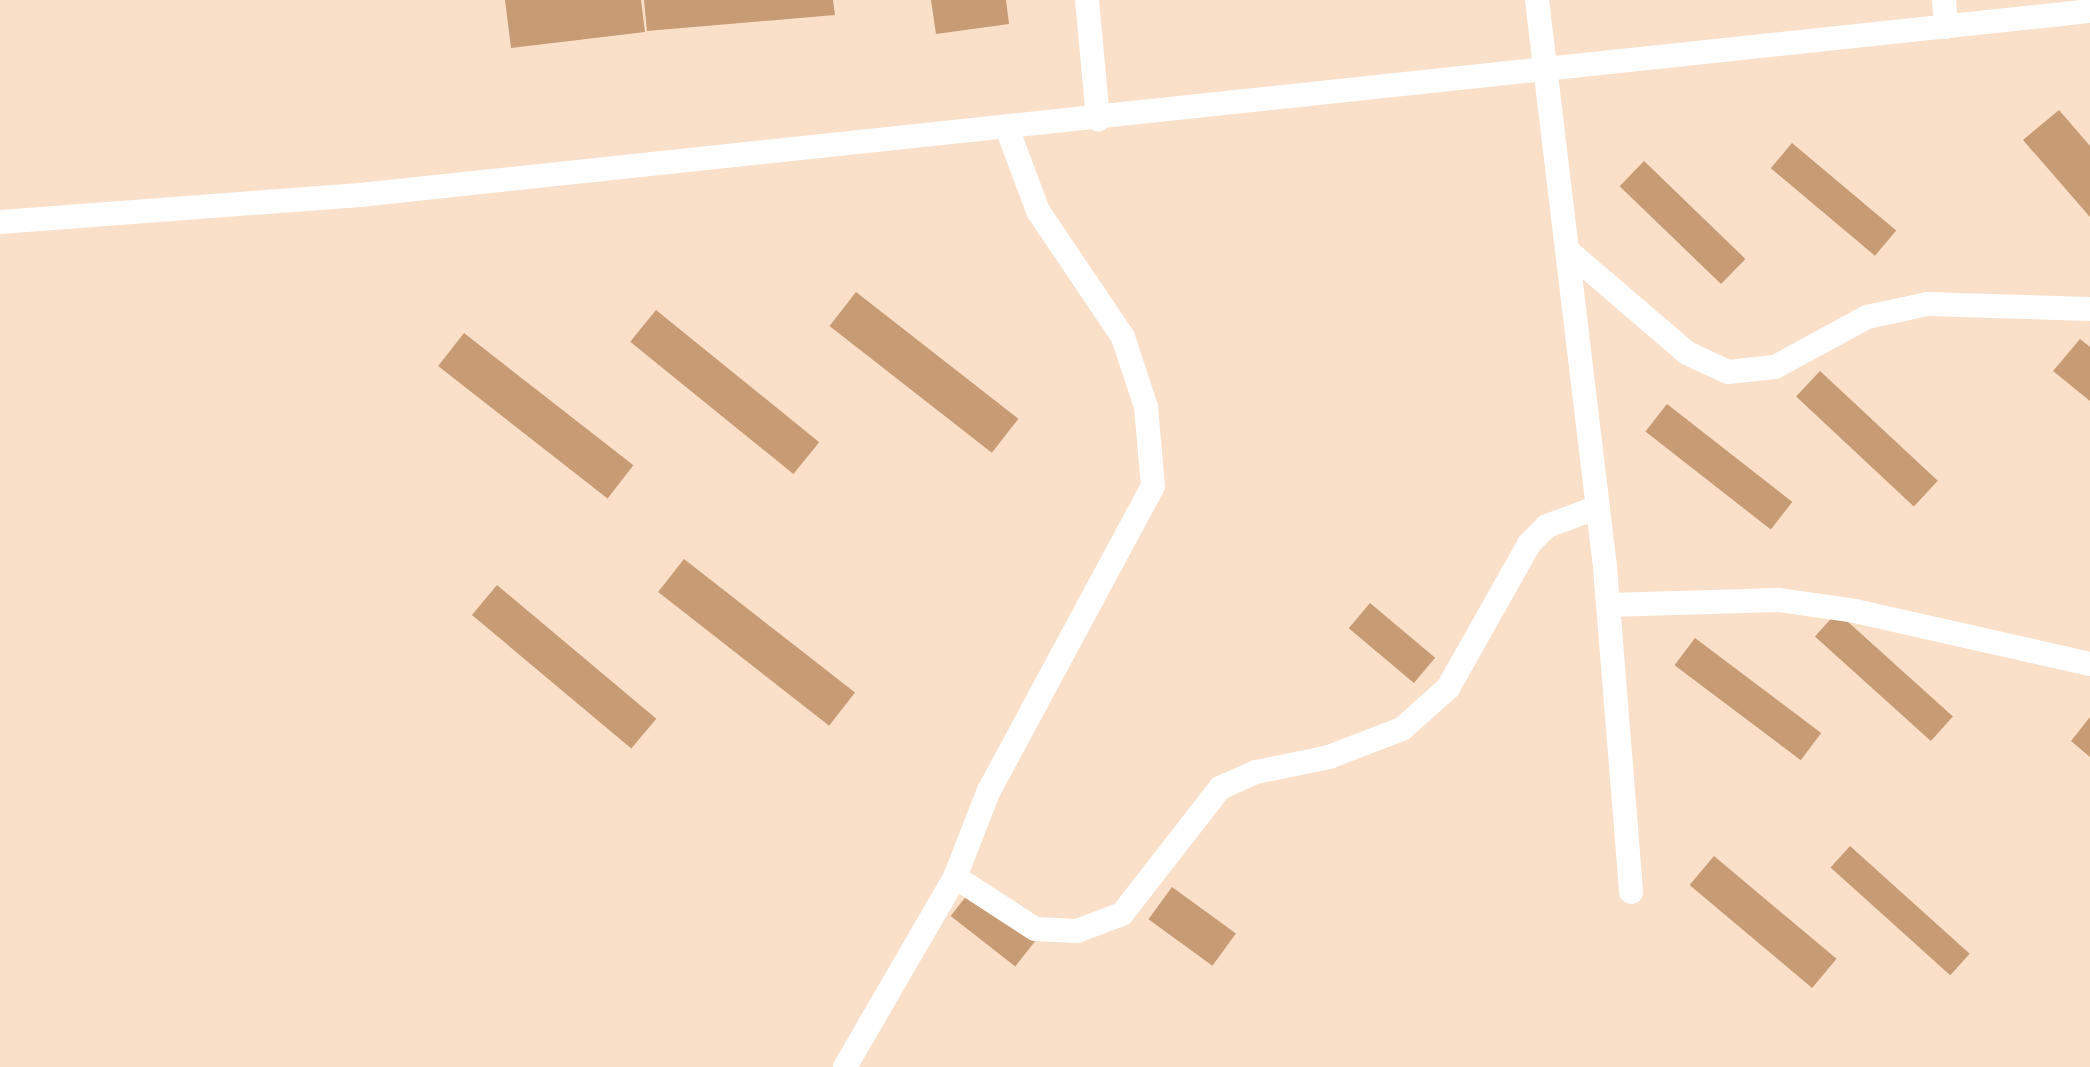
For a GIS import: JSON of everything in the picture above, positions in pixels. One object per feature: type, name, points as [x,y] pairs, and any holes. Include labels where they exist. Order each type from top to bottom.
[{"type":"street","points":[[1087,0],[1098,119]]},
{"type":"street","points":[[1537,0],[1598,507],[1631,892]]},
{"type":"street","points":[[1944,0],[1946,27]]},
{"type":"street","points":[[0,222],[360,195],[1098,119],[1545,67],[2090,12]]},
{"type":"street","points":[[844,1067],[955,877],[989,790],[1153,486],[1146,407],[1123,337],[1038,211],[1007,128]]},
{"type":"street","points":[[1568,250],[1687,352],[1728,372],[1775,367],[1867,317],[1928,304],[2090,309]]},
{"type":"street","points":[[955,877],[1035,928],[1077,931],[1122,914],[1220,788],[1256,772],[1329,757],[1402,729],[1448,688],[1529,544],[1547,526],[1598,507]]},
{"type":"street","points":[[1608,605],[1778,600],[1855,611],[2090,664]]},
{"type":"building","points":[[505,0],[641,0],[645,32],[511,48]]},
{"type":"building","points":[[644,0],[833,0],[835,15],[647,31]]},
{"type":"building","points":[[931,0],[1006,0],[1009,24],[936,34]]},
{"type":"building","points":[[2059,110],[2090,146],[2090,217],[2023,140]]},
{"type":"building","points":[[1792,143],[1896,230],[1875,256],[1771,168]]},
{"type":"building","points":[[1644,161],[1745,259],[1721,284],[1620,186]]},
{"type":"building","points":[[856,292],[1018,419],[992,453],[830,326]]},
{"type":"building","points":[[656,310],[819,442],[793,474],[630,342]]},
{"type":"building","points":[[464,333],[633,465],[608,498],[438,366]]},
{"type":"building","points":[[2080,339],[2090,347],[2090,401],[2053,371]]},
{"type":"building","points":[[1820,371],[1938,481],[1914,506],[1796,397]]},
{"type":"building","points":[[1667,404],[1792,502],[1771,529],[1645,432]]},
{"type":"building","points":[[684,559],[855,693],[829,726],[658,592]]},
{"type":"building","points":[[497,585],[656,719],[631,749],[472,615]]},
{"type":"building","points":[[1370,603],[1435,658],[1414,683],[1349,628]]},
{"type":"building","points":[[1837,612],[1953,716],[1931,741],[1815,637]]},
{"type":"building","points":[[1695,638],[1821,733],[1801,760],[1675,665]]},
{"type":"building","points":[[2090,717],[2090,757],[2071,741]]},
{"type":"building","points":[[1850,846],[1970,954],[1950,975],[1831,868]]},
{"type":"building","points":[[1714,856],[1837,959],[1812,988],[1690,885]]},
{"type":"building","points":[[1172,887],[1236,933],[1212,966],[1148,919]]},
{"type":"building","points":[[971,890],[1036,940],[1015,966],[951,916]]}]
